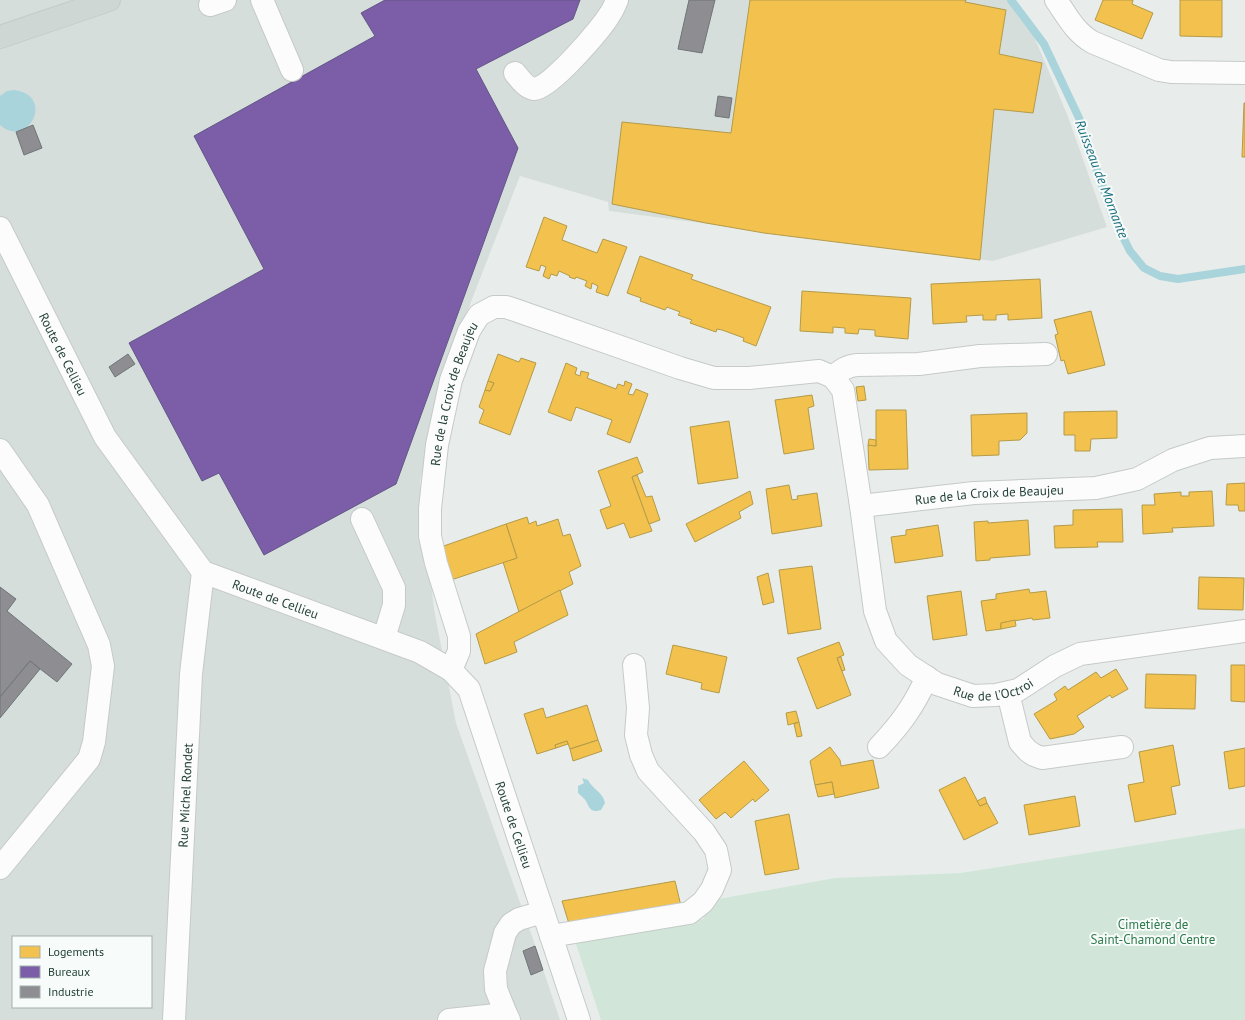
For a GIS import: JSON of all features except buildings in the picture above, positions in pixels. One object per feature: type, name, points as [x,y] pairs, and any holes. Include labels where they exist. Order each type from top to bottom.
[{"type":"main road","points":[[0,36],[109,0]]},
{"type":"street","points":[[262,0],[292,70]]},
{"type":"street","points":[[516,73],[527,86],[534,89],[543,86],[564,69],[610,14],[617,0]]},
{"type":"street","points":[[1056,0],[1074,27],[1083,37],[1159,70],[1171,72],[1245,74]]},
{"type":"street","name":"Route de Cellieu","points":[[0,228],[105,437],[203,572],[420,652],[451,670],[469,689],[579,1020]]},
{"type":"street","name":"Rue de la Croix de Beaujeu","points":[[451,670],[459,651],[459,636],[436,563],[430,536],[430,509],[437,445],[451,380],[469,331],[479,315],[494,307],[506,307],[680,368],[714,378],[749,378],[819,371],[833,377]]},
{"type":"street","points":[[861,506],[843,390],[833,377],[842,369],[850,365],[919,364],[980,356],[1046,354]]},
{"type":"street","name":"Rue de la Croix de Beaujeu","points":[[861,506],[974,493],[1096,488],[1136,479],[1173,460],[1210,448],[1245,446]]},
{"type":"street","points":[[0,450],[38,505],[99,645],[103,666],[94,742],[89,759],[0,868]]},
{"type":"street","name":"Rue de l'Octroi","points":[[861,506],[875,611],[886,641],[908,665],[937,684],[973,696],[996,696],[1018,690],[1055,666],[1080,654],[1245,631]]},
{"type":"street","points":[[362,519],[394,588],[394,605],[384,638]]},
{"type":"street","name":"Rue Michel Rondet","points":[[174,1020],[190,674],[203,572]]},
{"type":"street","points":[[551,936],[690,913],[703,902],[712,889],[720,870],[716,850],[704,832],[648,771],[641,755],[636,735],[638,708],[634,665]]},
{"type":"street","points":[[879,747],[895,730],[915,703],[927,677]]},
{"type":"street","points":[[1008,693],[1020,742],[1028,752],[1034,755],[1042,758],[1122,747]]},
{"type":"street","points":[[449,1020],[507,1017],[496,989],[495,971],[505,933],[511,924],[519,919],[543,912]]},
{"type":"shaded area","points":[[0,0],[1011,0],[1024,13],[1067,114],[1107,227],[993,261],[609,211],[608,202],[520,176],[455,343],[420,481],[434,609],[456,723],[533,939],[560,1020],[0,1020]]},
{"type":"green space","name":"Cimetière de Saint-Chamond Centre","points":[[1245,828],[1245,1020],[601,1020],[575,941],[703,919],[713,900],[835,878],[961,873]]},
{"type":"water","points":[[14,90],[27,94],[33,101],[35,110],[33,119],[28,126],[20,131],[10,131],[0,125],[0,96],[7,91]]},
{"type":"water","points":[[582,778],[588,780],[604,799],[605,803],[601,810],[591,810],[585,800],[578,793],[578,786],[584,783]]},
{"type":"waterway","name":"Ruisseau de Mornante","points":[[1011,0],[1044,44],[1079,118],[1113,217],[1130,251],[1144,268],[1160,276],[1178,279],[1245,269]]}]
